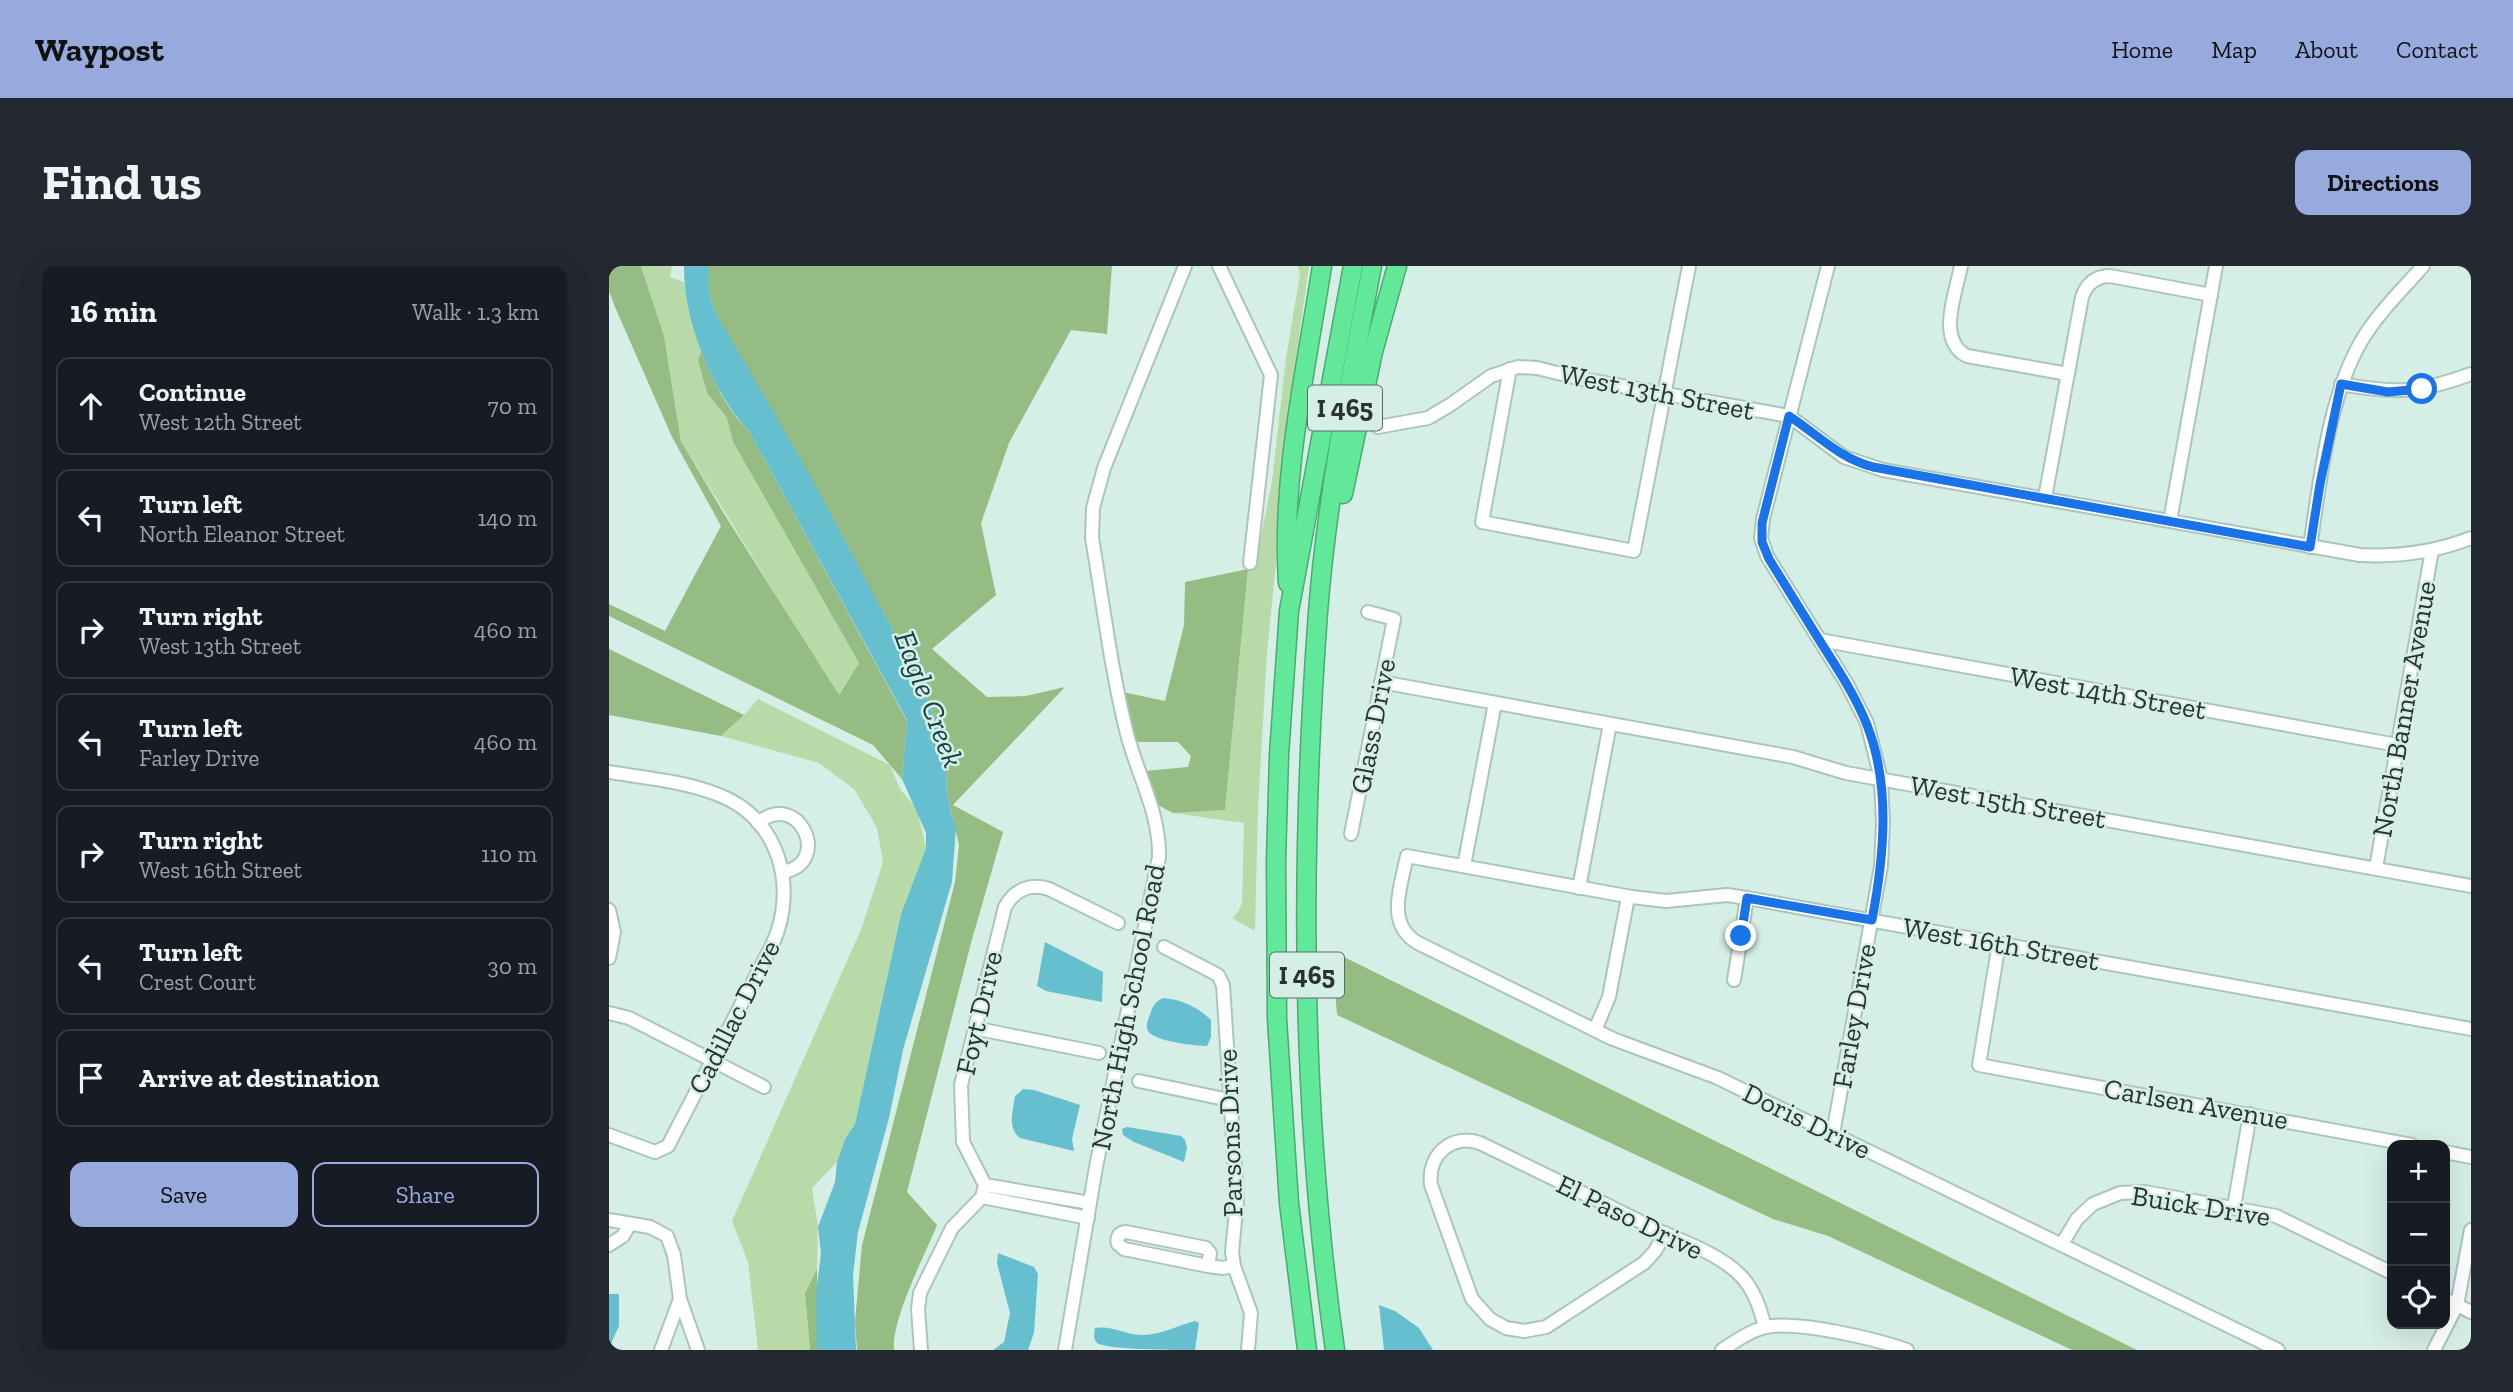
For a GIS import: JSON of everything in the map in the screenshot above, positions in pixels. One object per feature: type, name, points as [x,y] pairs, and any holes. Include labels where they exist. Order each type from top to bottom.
[{"type":"highway","points":[[1289,611],[1285,548],[1295,441],[1322,266]]},
{"type":"highway","name":"I 465","points":[[1307,1350],[1285,1151],[1276,980],[1277,808],[1289,611],[1353,266]]},
{"type":"highway","name":"I 465","points":[[1335,1350],[1322,1261],[1311,1116],[1306,944],[1309,776],[1318,612],[1325,551],[1346,406],[1372,266]]},
{"type":"highway","points":[[1325,551],[1342,503],[1373,352],[1397,266]]},
{"type":"street","name":"North High School Road","points":[[1065,1350],[1090,1203],[1160,850],[1156,817],[1123,716],[1093,538],[1093,508],[1104,468],[1185,266]]},
{"type":"street","points":[[1219,266],[1268,365],[1272,380],[1250,563]]},
{"type":"street","points":[[1510,369],[1482,522],[1634,551],[1689,266]]},
{"type":"street","name":"Farley Drive","points":[[1828,266],[1763,519],[1762,538],[1769,559],[1847,684],[1867,723],[1881,779],[1882,855],[1833,1134]]},
{"type":"street","points":[[1961,266],[1949,332],[1954,347],[1965,355],[2068,374]]},
{"type":"street","points":[[2170,521],[2216,266]]},
{"type":"street","points":[[2310,547],[2341,384],[2367,332],[2423,266]]},
{"type":"street","points":[[2045,498],[2082,297],[2088,285],[2097,278],[2110,276],[2211,295]]},
{"type":"street","name":"West 13th Street","points":[[1378,427],[1428,418],[1486,379],[1510,369],[1537,368],[1789,416],[1828,447],[1865,465],[2310,547],[2374,556],[2403,555],[2432,550],[2471,538]]},
{"type":"street","points":[[2341,384],[2403,392],[2425,389],[2471,374]]},
{"type":"street","name":"North Banner Avenue","points":[[2376,868],[2432,550]]},
{"type":"street","name":"Glass Drive","points":[[1351,834],[1394,619],[1368,612]]},
{"type":"street","name":"West 14th Street","points":[[1819,640],[2397,745]]},
{"type":"street","name":"West 15th Street","points":[[1381,682],[1793,757],[1846,773],[2471,886]]},
{"type":"street","points":[[1464,866],[1495,703]]},
{"type":"street","points":[[1579,888],[1610,724]]},
{"type":"street","name":"Cadillac Drive","points":[[609,772],[707,791],[733,802],[758,823],[771,841],[783,872],[785,901],[776,936],[668,1146],[659,1151],[649,1150],[609,1135]]},
{"type":"street","points":[[758,823],[767,817],[782,814],[795,819],[805,830],[808,841],[806,855],[794,869],[783,872]]},
{"type":"street","name":"West 16th Street","points":[[1407,856],[1628,897],[1666,901],[1727,895],[1747,898],[2471,1029]]},
{"type":"street","name":"Doris Drive","points":[[1407,856],[1397,911],[1401,925],[1409,937],[1595,1030],[1653,1056],[1718,1078],[2278,1350]]},
{"type":"street","name":"Foyt Drive","points":[[983,1191],[963,1142],[961,1080],[1004,910],[1017,893],[1031,887],[1046,888],[1118,923]]},
{"type":"street","points":[[1595,1030],[1609,997],[1628,897]]},
{"type":"street","points":[[1734,980],[1747,898]]},
{"type":"street","points":[[609,910],[614,927],[609,958]]},
{"type":"street","name":"Carlsen Avenue","points":[[1999,943],[1979,1065],[2387,1140]]},
{"type":"street","name":"Parsons Drive","points":[[1164,947],[1217,974],[1222,982],[1237,1200],[1232,1247],[1234,1266],[1251,1312],[1248,1350]]},
{"type":"street","points":[[609,1013],[629,1018],[764,1087]]},
{"type":"street","points":[[974,1028],[1099,1053]]},
{"type":"street","points":[[1139,1081],[1229,1100]]},
{"type":"street","points":[[2234,1207],[2250,1114]]},
{"type":"street","name":"El Paso Drive","points":[[1665,1233],[1655,1251],[1644,1263],[1553,1324],[1528,1331],[1503,1327],[1481,1312],[1472,1299],[1430,1182],[1431,1167],[1439,1153],[1450,1144],[1465,1140],[1481,1143],[1665,1233],[1717,1259],[1741,1276],[1754,1294],[1765,1327]]},
{"type":"street","points":[[2450,1153],[2471,1157]]},
{"type":"street","points":[[983,1191],[1090,1203]]},
{"type":"street","points":[[983,1191],[1088,1218]]},
{"type":"street","points":[[921,1350],[918,1309],[920,1293],[952,1228],[983,1191]]},
{"type":"street","name":"Buick Drive","points":[[2063,1244],[2070,1228],[2082,1214],[2102,1199],[2120,1193],[2145,1192],[2269,1214],[2287,1220],[2387,1270]]},
{"type":"street","points":[[609,1220],[655,1228],[667,1236],[674,1255],[680,1299],[698,1350]]},
{"type":"street","points":[[609,1245],[623,1236],[630,1224]]},
{"type":"street","points":[[2434,1350],[2457,1305],[2471,1230]]},
{"type":"street","points":[[1122,1233],[1117,1240],[1123,1249],[1208,1266],[1234,1266]]},
{"type":"street","points":[[661,1350],[680,1299]]},
{"type":"street","points":[[2450,1302],[2471,1312]]},
{"type":"street","points":[[1722,1350],[1745,1335],[1765,1327],[1793,1325],[1858,1344],[1907,1350]]},
{"type":"green space","points":[[609,266],[641,266],[664,336],[681,441],[839,695],[859,663],[733,442],[727,418],[707,393],[698,360],[701,351],[727,403],[749,431],[907,721],[902,779],[873,745],[609,616],[609,604],[665,631],[721,526],[672,437],[615,307],[609,291]]},
{"type":"green space","points":[[641,266],[672,266],[670,277],[684,282],[701,351],[698,360],[707,393],[727,418],[733,442],[859,663],[838,696],[681,441],[664,336]]},
{"type":"green space","points":[[709,266],[1112,266],[1107,334],[1071,330],[1009,443],[981,523],[996,595],[932,649],[987,697],[1026,696],[1065,687],[953,805],[1003,832],[971,943],[907,1192],[937,1225],[903,1305],[894,1337],[894,1350],[857,1350],[855,1321],[862,1245],[955,882],[959,845],[947,794],[945,749],[939,726],[912,666],[714,310],[709,292]]},
{"type":"green space","points":[[1298,266],[1309,266],[1281,462],[1258,809],[1255,931],[1232,918],[1242,903],[1244,823],[1173,813],[1225,810],[1248,569],[1256,562],[1272,481],[1286,358],[1300,274]]},
{"type":"green space","points":[[1248,569],[1225,810],[1173,813],[1156,804],[1145,771],[1188,767],[1191,756],[1178,742],[1134,742],[1123,692],[1165,701],[1184,625],[1185,582]]},
{"type":"green space","points":[[609,649],[744,715],[721,736],[609,715]]},
{"type":"green space","points":[[758,699],[890,765],[900,789],[917,809],[926,848],[901,914],[855,1124],[845,1139],[837,1162],[812,1188],[818,1227],[817,1269],[805,1293],[810,1350],[758,1350],[748,1262],[732,1221],[862,927],[883,862],[877,828],[854,789],[819,763],[721,736]]},
{"type":"green space","points":[[1332,951],[2137,1350],[2072,1350],[1828,1236],[1773,1219],[1337,1015]]},
{"type":"green space","points":[[817,1269],[818,1350],[810,1350],[805,1293]]},
{"type":"water","name":"Eagle Creek","points":[[684,266],[709,266],[709,292],[714,310],[805,466],[912,666],[945,745],[947,794],[956,826],[952,882],[903,1050],[889,1118],[858,1232],[853,1275],[856,1350],[817,1350],[816,1295],[821,1253],[818,1227],[835,1182],[837,1162],[845,1139],[855,1124],[901,914],[926,848],[926,833],[902,779],[907,720],[749,431],[723,397],[712,376],[694,331],[685,287]]},
{"type":"water","points":[[1045,942],[1103,972],[1102,1002],[1046,991],[1037,986]]},
{"type":"water","points":[[1163,998],[1189,1005],[1211,1020],[1211,1037],[1207,1046],[1158,1038],[1148,1031],[1147,1023],[1152,1010]]},
{"type":"water","points":[[1023,1089],[1080,1105],[1072,1139],[1074,1151],[1020,1138],[1016,1134],[1012,1124],[1013,1107],[1015,1096]]},
{"type":"water","points":[[1127,1127],[1181,1136],[1187,1148],[1184,1162],[1134,1142],[1123,1135],[1122,1129]]},
{"type":"water","points":[[998,1253],[1034,1267],[1038,1274],[1034,1333],[1028,1350],[993,1350],[1004,1342],[1010,1313],[997,1263]]},
{"type":"water","points":[[609,1294],[619,1294],[619,1326],[609,1348]]},
{"type":"water","points":[[1379,1305],[1395,1311],[1419,1328],[1433,1350],[1384,1350]]},
{"type":"water","points":[[1195,1321],[1199,1323],[1195,1350],[1114,1347],[1097,1343],[1094,1338],[1095,1328],[1145,1335]]},
{"type":"route","points":[[1741,936],[1747,898],[1872,920],[1881,866],[1881,779],[1867,723],[1847,684],[1769,559],[1762,542],[1763,519],[1789,416],[1828,447],[1851,460],[1873,467],[2310,547],[2341,384],[2388,392],[2422,389]]}]
